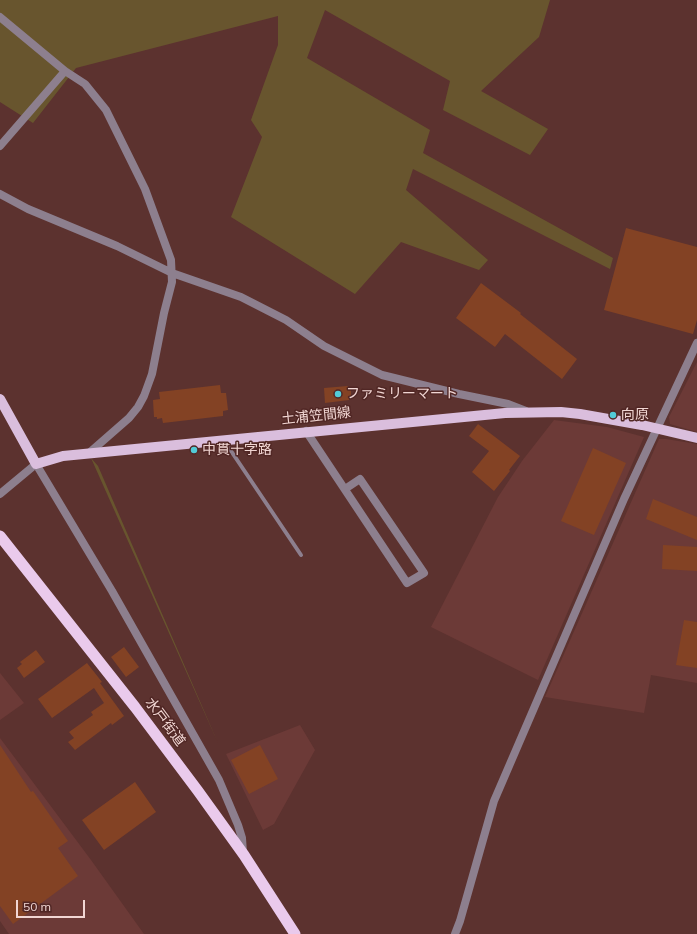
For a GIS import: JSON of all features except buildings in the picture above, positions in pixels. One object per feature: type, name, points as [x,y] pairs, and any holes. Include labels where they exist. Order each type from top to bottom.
[{"type":"highway","name":"水戸街道","points":[[0,536],[135,707],[198,791],[244,856],[295,934]]},
{"type":"main road","points":[[0,399],[36,464]]},
{"type":"main road","name":"土浦笠間線","points":[[36,464],[63,456],[89,453],[474,415],[528,412],[580,414],[657,428],[697,438]]},
{"type":"street","points":[[0,17],[65,71],[85,84],[106,110],[145,189],[169,254],[172,282],[164,313],[152,374],[144,396],[138,407],[129,418],[89,453]]},
{"type":"street","points":[[0,146],[65,71]]},
{"type":"street","points":[[0,194],[28,209],[116,246],[172,273],[223,290],[259,306],[286,320],[324,346],[382,375],[459,394],[508,404],[528,412]]},
{"type":"street","points":[[455,934],[494,801],[624,499],[697,343]]},
{"type":"street","points":[[306,431],[407,582],[424,573],[360,479],[345,489]]},
{"type":"street","points":[[0,494],[36,464],[112,591],[219,780],[238,825],[242,838],[244,856]]},
{"type":"lane","points":[[224,440],[300,555]]},
{"type":"shaded area","points":[[0,0],[550,0],[539,37],[481,91],[548,129],[530,155],[443,110],[450,81],[325,10],[307,58],[430,130],[423,153],[613,258],[610,269],[413,169],[406,190],[488,260],[479,270],[401,242],[355,294],[231,217],[262,137],[251,120],[278,45],[278,16],[76,68],[33,123],[0,102]]},
{"type":"shaded area","points":[[697,362],[697,432],[670,424],[669,417]]},
{"type":"shaded area","points":[[554,420],[607,427],[644,437],[538,680],[431,627],[498,497],[522,461]]},
{"type":"shaded area","points":[[659,439],[697,444],[697,683],[651,675],[644,713],[545,697]]},
{"type":"shaded area","points":[[91,458],[98,466],[218,743]]},
{"type":"shaded area","points":[[0,673],[24,703],[0,720]]},
{"type":"shaded area","points":[[300,725],[315,750],[274,824],[263,830],[226,754]]},
{"type":"shaded area","points":[[0,738],[144,934],[9,934],[0,921]]},
{"type":"place","name":"ファミリーマート","points":[[338,394]]},
{"type":"place","name":"向原","points":[[613,415]]},
{"type":"place","name":"中貫十字路","points":[[194,450]]}]
